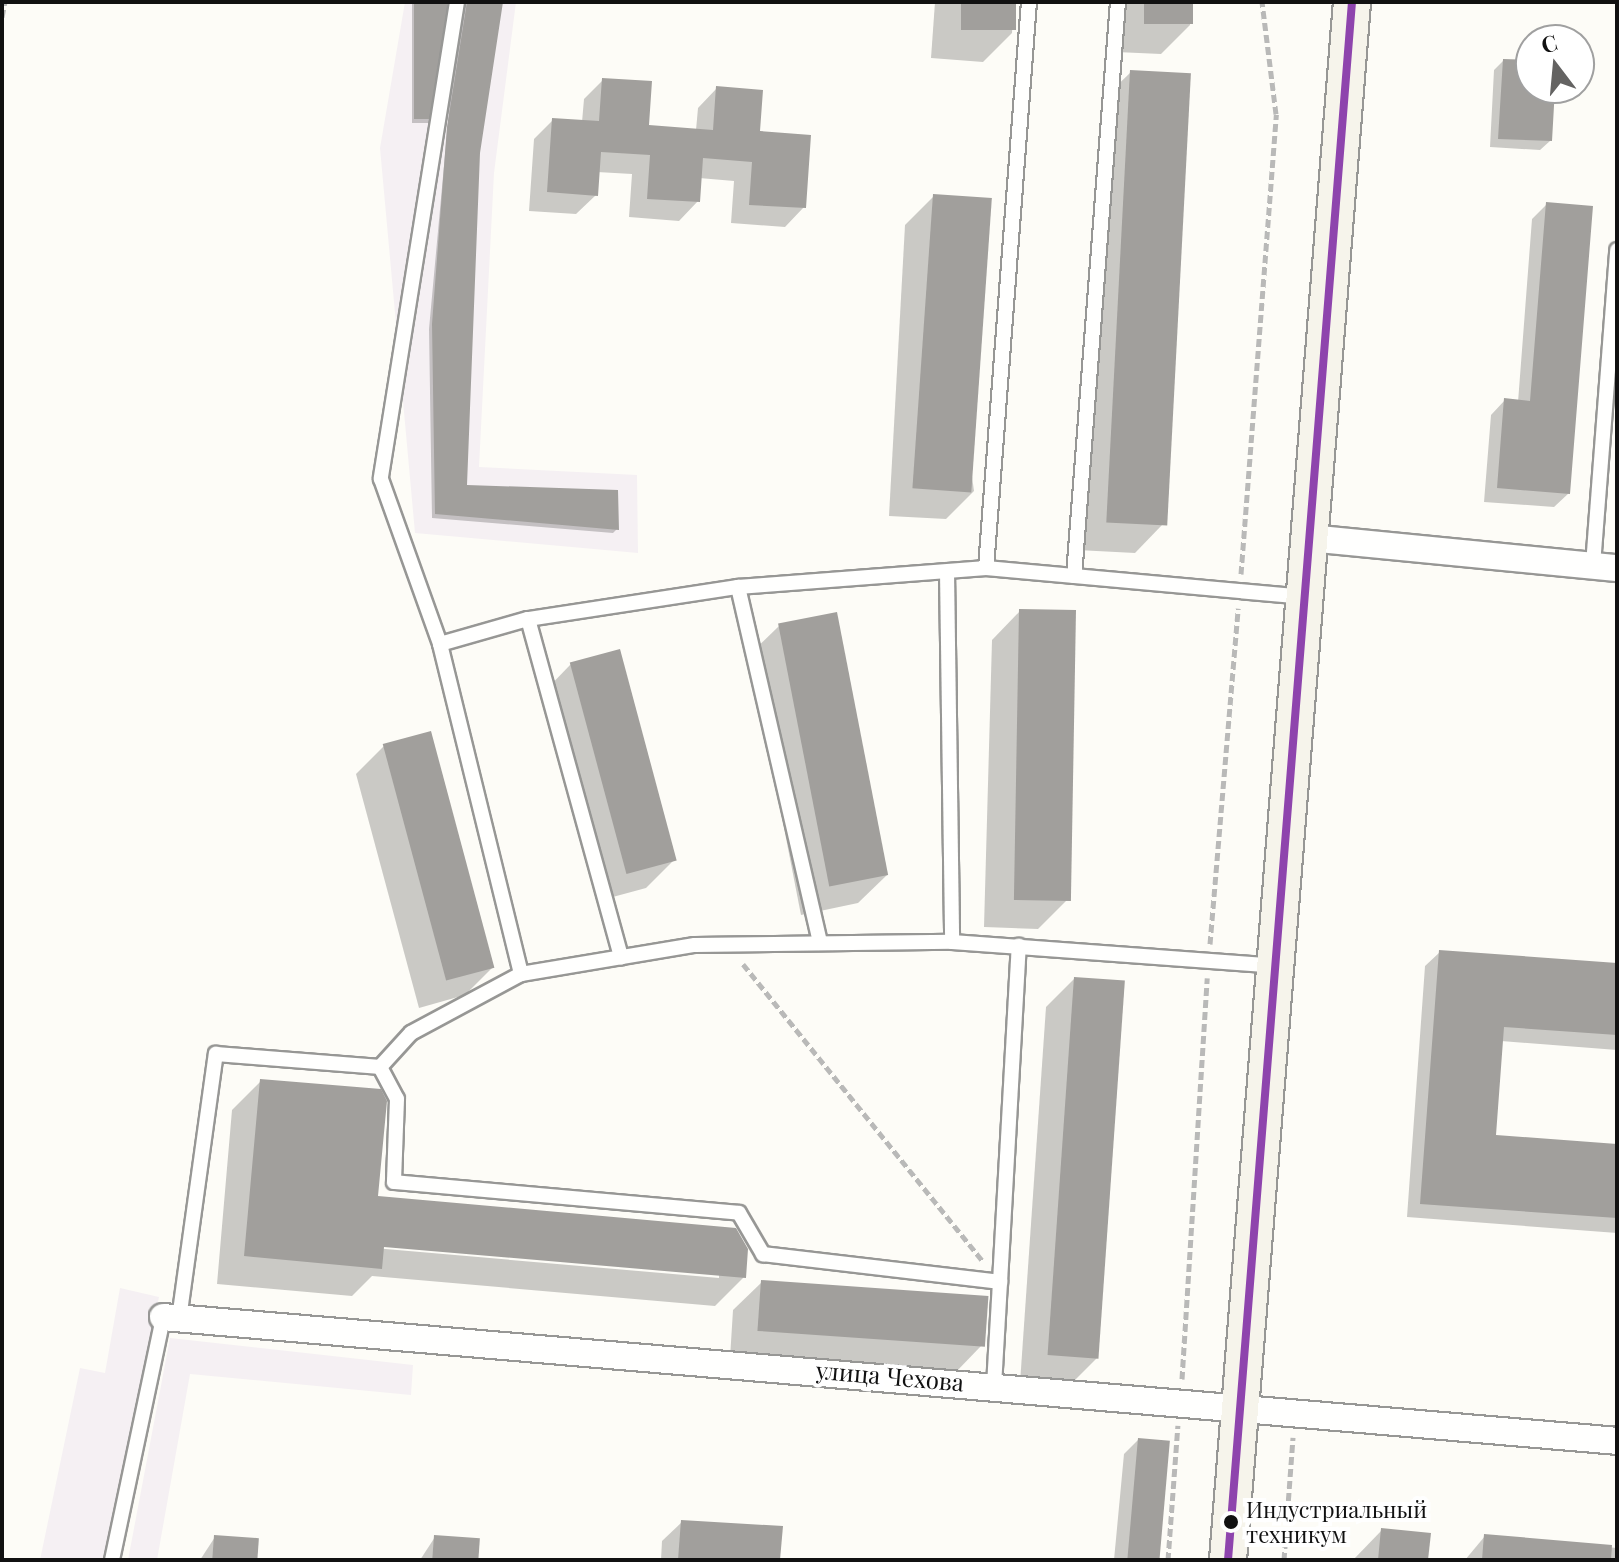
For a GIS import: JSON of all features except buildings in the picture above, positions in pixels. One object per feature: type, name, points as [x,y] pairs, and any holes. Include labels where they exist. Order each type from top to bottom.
[{"type":"main road","points":[[1228,1560],[1352,2]]},
{"type":"street","points":[[1309,538],[1605,567]]},
{"type":"street","name":"улица Чехова","points":[[171,1318],[1241,1405],[1617,1441]]},
{"type":"lane","points":[[457,2],[381,479],[440,644],[521,974]]},
{"type":"lane","points":[[986,568],[1029,2]]},
{"type":"lane","points":[[1074,576],[1118,2]]},
{"type":"lane","points":[[1605,567],[1617,250]]},
{"type":"lane","points":[[440,644],[528,619],[738,587],[986,568],[1304,598]]},
{"type":"lane","points":[[947,572],[952,942]]},
{"type":"lane","points":[[738,587],[820,943]]},
{"type":"lane","points":[[528,619],[621,957]]},
{"type":"lane","points":[[380,1067],[411,1033],[521,974],[621,957],[727,944],[952,942],[1275,966]]},
{"type":"lane","points":[[994,1385],[1019,946]]},
{"type":"lane","points":[[112,1560],[171,1318],[216,1054],[380,1067]]},
{"type":"lane","points":[[380,1067],[397,1099],[394,1182],[739,1213],[763,1254],[1000,1282]]},
{"type":"path","points":[[2,17],[5,2]]},
{"type":"path","points":[[1168,1560],[1209,960],[1276,114],[1262,2]]},
{"type":"path","points":[[727,944],[1000,1282]]},
{"type":"path","points":[[1284,1560],[1295,1410]]},
{"type":"shaded area","points":[[405,2],[516,2],[494,173],[479,467],[637,475],[638,553],[415,533],[380,148]]},
{"type":"shaded area","points":[[120,1288],[159,1297],[103,1560],[40,1560],[80,1368],[105,1373]]},
{"type":"shaded area","points":[[170,1338],[413,1365],[411,1395],[190,1374],[157,1560],[128,1560]]},
{"type":"transit line","points":[[1228,1560],[1352,2]]},
{"type":"place","name":"Индустриальный техникум","points":[[1231,1522]]}]
